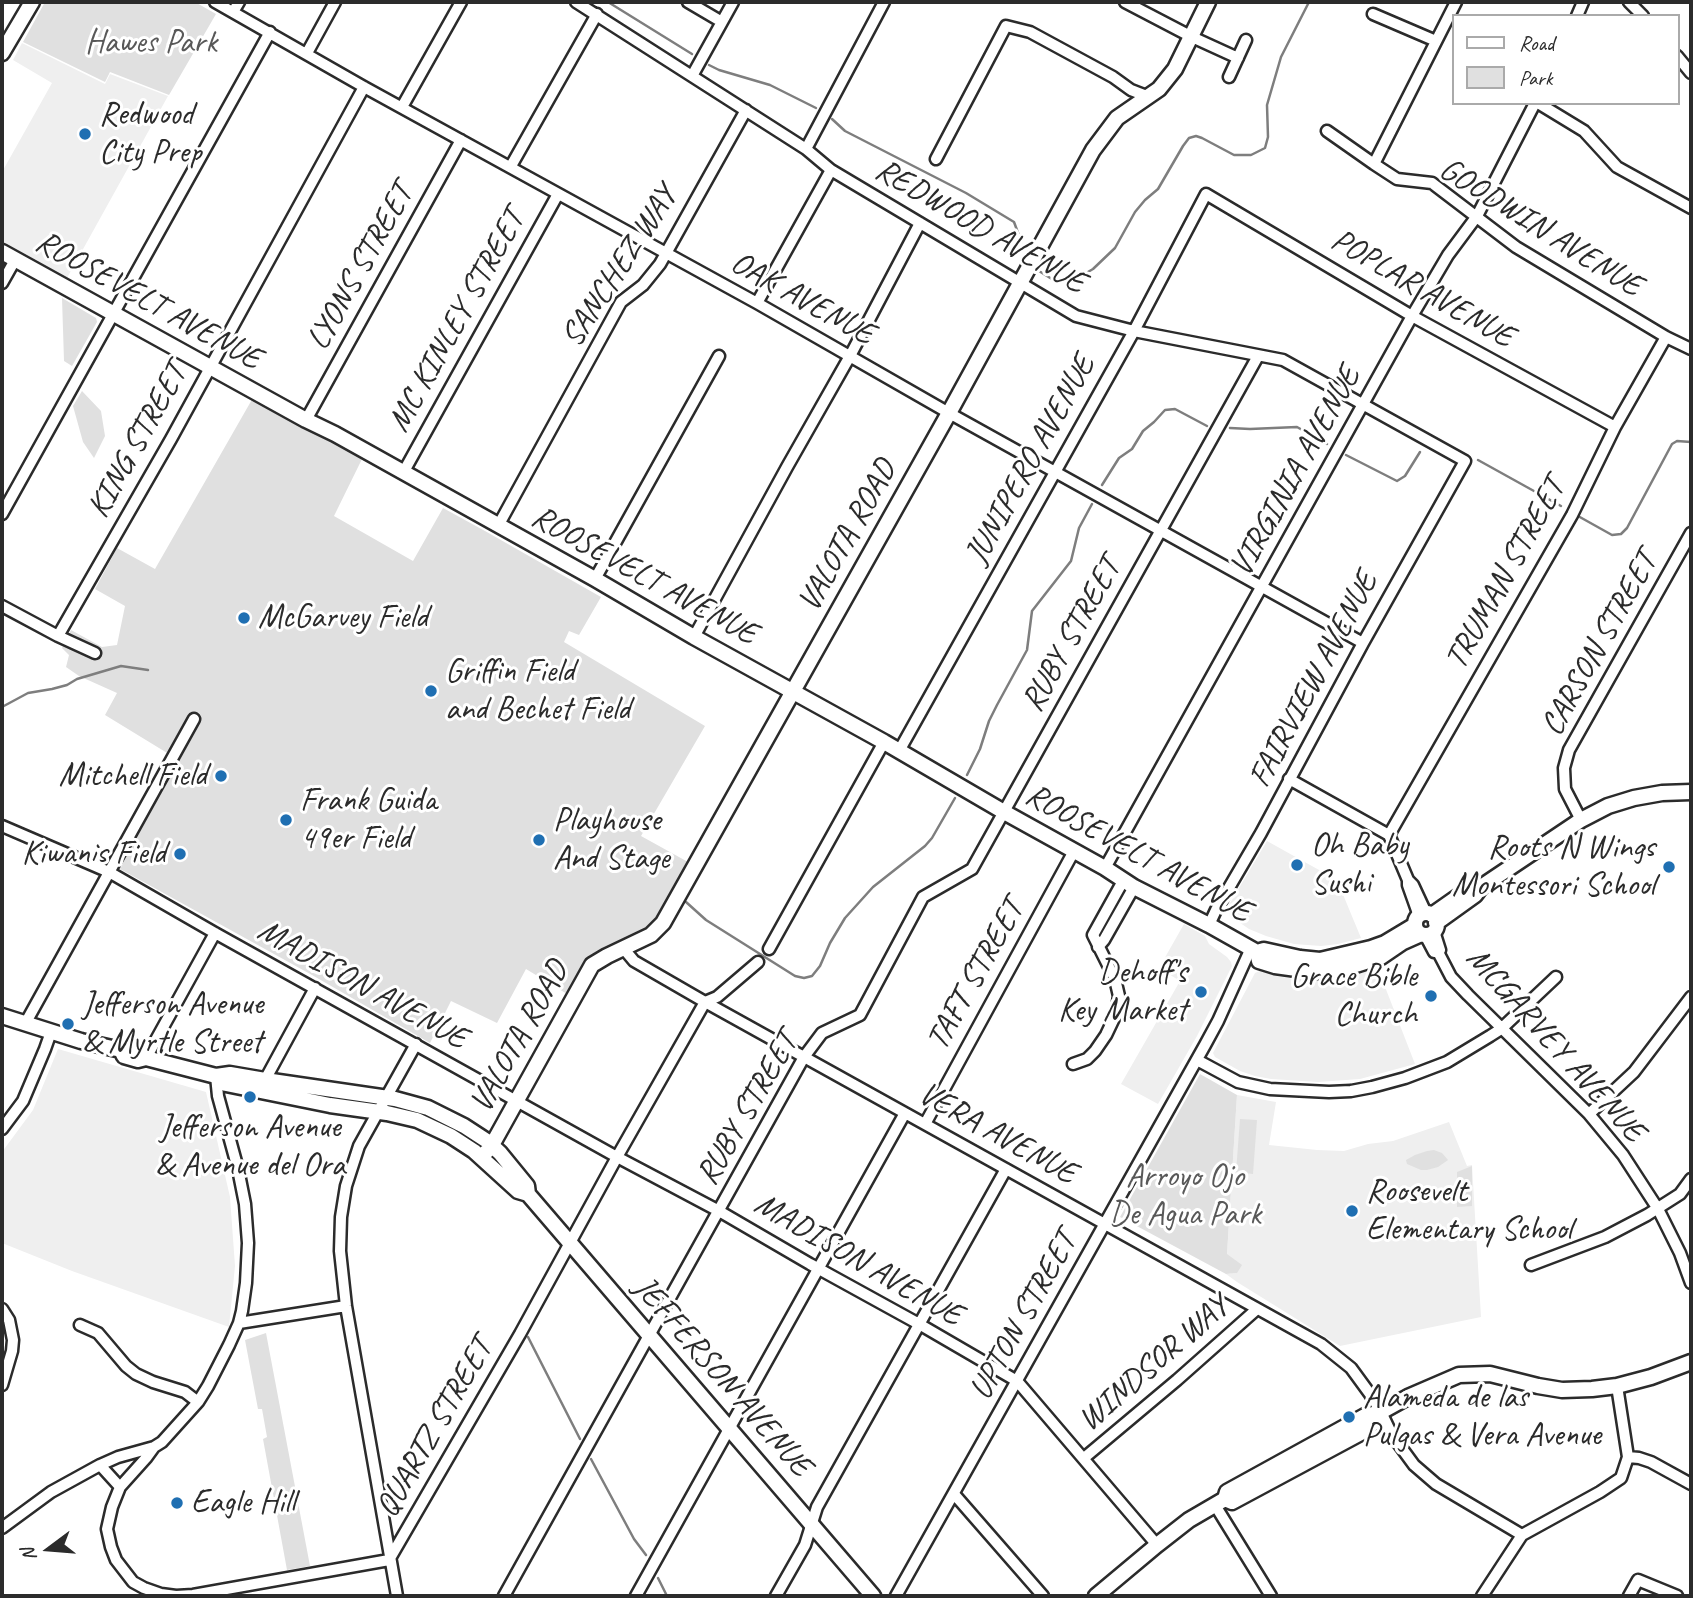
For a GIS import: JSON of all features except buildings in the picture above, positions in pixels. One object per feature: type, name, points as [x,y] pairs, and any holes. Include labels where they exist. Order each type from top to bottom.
[{"type":"street","points":[[2,53],[32,2]]},
{"type":"street","name":"OAK AVENUE","points":[[215,2],[1363,643]]},
{"type":"street","points":[[233,12],[239,2]]},
{"type":"street","points":[[307,53],[335,2]]},
{"type":"street","points":[[402,107],[461,2]]},
{"type":"street","name":"REDWOOD AVENUE","points":[[576,2],[806,149],[831,170],[1076,316],[1134,331],[1283,360],[1465,461]]},
{"type":"street","points":[[688,2],[722,22]]},
{"type":"street","points":[[692,76],[733,2]]},
{"type":"street","points":[[806,149],[884,2]]},
{"type":"street","points":[[1125,2],[1238,58]]},
{"type":"street","name":"VALOTA ROAD","points":[[482,1157],[492,1145],[592,965],[651,935],[663,923],[1093,150],[1117,118],[1159,89],[1175,69],[1208,2]]},
{"type":"street","points":[[1374,164],[1456,2]]},
{"type":"street","points":[[511,166],[597,14]]},
{"type":"street","points":[[1373,14],[1436,41]]},
{"type":"street","points":[[936,159],[1006,26],[1030,32],[1113,77],[1131,90],[1149,97]]},
{"type":"street","points":[[2,514],[270,32]]},
{"type":"street","points":[[1229,77],[1246,40]]},
{"type":"street","points":[[1679,58],[1691,73]]},
{"type":"street","name":"KING STREET","points":[[58,636],[171,439],[364,87]]},
{"type":"street","name":"VIRGINIA AVENUE","points":[[1105,868],[1412,316],[1448,256],[1477,216],[1536,105]]},
{"type":"street","points":[[1540,105],[1584,131],[1617,167],[1691,208]]},
{"type":"street","name":"SANCHEZ WAY","points":[[498,526],[621,302],[643,285],[660,264],[746,110]]},
{"type":"street","name":"GOODWIN AVENUE","points":[[1327,131],[1398,178],[1432,183],[1516,247],[1666,337],[1691,348]]},
{"type":"street","name":"LYONS STREET","points":[[306,420],[461,140]]},
{"type":"street","points":[[757,303],[831,170]]},
{"type":"street","name":"MC KINLEY STREET","points":[[403,473],[558,194]]},
{"type":"street","name":"POPLAR AVENUE","points":[[1206,194],[1412,316],[1615,427]]},
{"type":"street","name":"JUNIPERO AVENUE","points":[[900,751],[1134,331],[1206,194]]},
{"type":"street","points":[[694,637],[850,356],[920,223]]},
{"type":"street","name":"ROOSEVELT AVENUE","points":[[2,252],[595,579],[1129,884],[1254,950],[1320,960],[1385,943],[1426,924],[1475,895],[1481,887],[1580,820],[1608,806],[1662,793],[1691,792]]},
{"type":"street","points":[[2,284],[15,260]]},
{"type":"street","name":"TRUMAN STREET","points":[[1389,835],[1572,515],[1615,427],[1666,337]]},
{"type":"street","points":[[595,579],[719,356]]},
{"type":"street","name":"RUBY STREET","points":[[504,1596],[804,1057],[822,1033],[860,1015],[923,897],[972,869],[1258,356]]},
{"type":"street","name":"FAIRVIEW AVENUE","points":[[1209,925],[1465,461]]},
{"type":"street","name":"CARSON STREET","points":[[1580,820],[1564,789],[1564,768],[1569,750],[1691,533]]},
{"type":"street","points":[[2,606],[95,653]]},
{"type":"street","points":[[25,1024],[194,719]]},
{"type":"street","points":[[769,949],[884,742]]},
{"type":"street","points":[[1289,779],[1389,835]]},
{"type":"street","name":"MADISON AVENUE","points":[[2,826],[109,872],[516,1101],[719,1211],[1017,1381],[1157,1545]]},
{"type":"street","name":"MCGARVEY AVENUE","points":[[1389,835],[1426,924],[1434,951],[1438,953],[1451,977],[1589,1114],[1623,1155],[1658,1209],[1680,1253],[1691,1283]]},
{"type":"street","name":"TAFT STREET","points":[[925,1124],[1074,851]]},
{"type":"street","points":[[1073,1064],[1087,1059],[1095,1051],[1107,1035],[1115,1014],[1119,996],[1115,979],[1093,935],[1129,884]]},
{"type":"street","points":[[146,1058],[215,933]]},
{"type":"street","name":"VERA AVENUE","points":[[624,949],[634,961],[705,1002],[1321,1344],[1351,1368],[1381,1412],[1392,1435],[1414,1465],[1433,1482],[1522,1535]]},
{"type":"street","name":"UPTON STREET","points":[[896,1596],[1197,1060],[1254,950]]},
{"type":"street","points":[[705,1002],[717,996],[758,962]]},
{"type":"street","points":[[1197,1060],[1238,1082],[1282,1090],[1351,1091],[1405,1079],[1447,1062],[1501,1029],[1556,976]]},
{"type":"street","points":[[265,1080],[315,988]]},
{"type":"street","points":[[1589,1114],[1634,1072],[1687,1012],[1691,997]]},
{"type":"street","name":"QUARTZ STREET","points":[[153,1447],[120,1488],[107,1529],[113,1553],[124,1572],[133,1582],[144,1588],[161,1594],[193,1595],[390,1560],[520,1334],[705,1002]]},
{"type":"street","name":"JEFFERSON AVENUE","points":[[2,1016],[121,1050],[124,1056],[138,1060],[146,1058],[216,1076],[230,1074],[387,1097],[428,1108],[464,1126],[492,1145],[527,1186],[528,1194]]},
{"type":"street","points":[[2,1129],[23,1101],[51,1032]]},
{"type":"street","points":[[397,1596],[346,1306],[340,1251],[341,1217],[346,1186],[359,1146],[416,1044]]},
{"type":"street","points":[[2,1528],[51,1492],[118,1457],[153,1447],[172,1433],[208,1386],[239,1323],[246,1283],[248,1243],[238,1169],[218,1096],[216,1076]]},
{"type":"street","name":"JEFFERSON AVENUE","points":[[216,1076],[226,1084],[417,1120],[451,1136],[482,1157],[518,1191],[528,1194],[873,1596]]},
{"type":"street","points":[[636,1596],[905,1113]]},
{"type":"street","points":[[776,1596],[805,1545],[817,1507],[1006,1169]]},
{"type":"street","points":[[1531,1265],[1605,1237],[1658,1209],[1681,1194],[1691,1179]]},
{"type":"street","points":[[239,1323],[346,1306]]},
{"type":"street","points":[[2,1308],[9,1320],[13,1340],[2,1385]]},
{"type":"street","name":"WINDSOR WAY","points":[[1084,1458],[1257,1309]]},
{"type":"street","points":[[80,1325],[98,1333],[136,1374],[185,1392],[198,1402]]},
{"type":"street","points":[[1096,1596],[1189,1520],[1220,1502],[1232,1502],[1368,1429],[1381,1412],[1408,1397],[1459,1376],[1490,1374],[1562,1390],[1592,1389],[1651,1377],[1691,1362]]},
{"type":"street","points":[[1482,1596],[1522,1535],[1621,1478],[1628,1457],[1617,1386]]},
{"type":"street","points":[[1628,1457],[1651,1462],[1691,1484]]},
{"type":"street","points":[[100,1465],[120,1488]]},
{"type":"street","points":[[954,1494],[1043,1596]]},
{"type":"street","points":[[1220,1502],[1271,1596]]},
{"type":"street","points":[[1629,1596],[1638,1580],[1677,1596]]},
{"type":"shaded area","name":"Redwood City Prep","points":[[22,43],[105,84],[110,74],[168,96],[67,278],[2,241],[2,172],[52,83],[13,60]]},
{"type":"shaded area","points":[[1267,841],[1337,880],[1361,938],[1321,946],[1294,944],[1249,929],[1230,916],[1227,908]]},
{"type":"shaded area","points":[[1184,924],[1205,936],[1209,944],[1227,957],[1232,966],[1197,1036],[1158,1104],[1121,1084],[1180,981],[1159,968]]},
{"type":"shaded area","points":[[1374,969],[1380,974],[1415,1064],[1360,1079],[1318,1082],[1255,1076],[1215,1057],[1213,1053],[1255,973],[1260,971],[1300,980],[1316,980],[1353,976]]},
{"type":"shaded area","points":[[58,1049],[206,1092],[230,1197],[235,1266],[229,1327],[2,1243],[2,1152],[33,1110]]},
{"type":"shaded area","name":"Roosevelt Elementary School","points":[[1237,1095],[1276,1102],[1269,1145],[1344,1151],[1393,1141],[1449,1122],[1467,1166],[1472,1165],[1481,1317],[1340,1346],[1226,1274],[1237,1273],[1227,1255]]},
{"type":"green space","name":"Hawes Park","points":[[45,2],[195,2],[216,14],[169,95],[110,72],[105,82],[23,42]]},
{"type":"green space","points":[[62,298],[96,318],[97,322],[72,366],[64,361]]},
{"type":"green space","points":[[82,391],[101,411],[105,436],[94,458],[83,442],[73,406]]},
{"type":"green space","points":[[254,396],[362,459],[334,516],[413,561],[443,508],[485,531],[601,597],[579,635],[569,631],[564,642],[705,726],[641,836],[688,862],[681,877],[653,925],[606,948],[583,965],[567,994],[526,969],[497,1023],[451,1001],[430,1043],[120,869],[177,759],[105,715],[117,693],[79,676],[66,667],[69,655],[62,648],[71,630],[102,647],[117,645],[125,606],[95,589],[117,548],[155,569]]},
{"type":"green space","name":"Arroyo Ojo De Agua Park","points":[[1200,1074],[1237,1095],[1227,1254],[1242,1265],[1237,1273],[1226,1274],[1120,1217]]},
{"type":"green space","points":[[1240,1119],[1257,1120],[1253,1174],[1236,1172]]},
{"type":"green space","points":[[1434,1150],[1442,1153],[1448,1160],[1427,1170],[1407,1164],[1406,1160],[1415,1155]]},
{"type":"green space","points":[[1472,1166],[1472,1206],[1457,1207],[1457,1172]]},
{"type":"green space","points":[[266,1333],[310,1566],[287,1570],[263,1439],[267,1437],[262,1409],[258,1409],[245,1340]]},
{"type":"waterway","points":[[608,2],[692,54]]},
{"type":"waterway","points":[[1039,271],[1061,282],[1076,279],[1093,269],[1115,248],[1135,212],[1158,189],[1189,138],[1202,138],[1234,155],[1251,155],[1265,148],[1268,137],[1267,105],[1281,57],[1309,2]]},
{"type":"waterway","points":[[709,65],[770,85],[816,108]]},
{"type":"waterway","points":[[832,119],[845,131],[966,193],[1014,222],[1024,249]]},
{"type":"waterway","points":[[1102,485],[1119,458],[1132,449],[1143,431],[1165,410],[1175,409],[1207,426]]},
{"type":"waterway","points":[[1230,428],[1297,427],[1327,444]]},
{"type":"waterway","points":[[1578,516],[1612,535],[1621,534],[1627,528],[1672,444],[1677,441],[1691,442]]},
{"type":"waterway","points":[[1346,455],[1397,481],[1405,476],[1420,452]]},
{"type":"waterway","points":[[1478,460],[1561,506]]},
{"type":"waterway","points":[[967,775],[980,749],[989,721],[1027,650],[1032,611],[1071,561],[1079,528],[1092,504]]},
{"type":"waterway","points":[[2,707],[28,693],[67,685],[77,679],[121,666],[148,670]]},
{"type":"waterway","points":[[686,902],[706,920],[795,976],[812,976],[845,918],[873,887],[925,846],[955,798]]},
{"type":"waterway","points":[[528,1337],[580,1439]]},
{"type":"waterway","points":[[591,1459],[634,1539],[646,1555]]},
{"type":"waterway","points":[[658,1578],[667,1596]]},
{"type":"place","name":"Redwood City Prep","points":[[85,134]]},
{"type":"place","name":"McGarvey Field","points":[[244,618]]},
{"type":"place","name":"Griffin Field and Bechet Field","points":[[431,691]]},
{"type":"place","name":"Mitchell Field","points":[[221,776]]},
{"type":"place","name":"Frank Guida 49er Field","points":[[286,820]]},
{"type":"place","name":"Playhouse And Stage","points":[[539,840]]},
{"type":"place","name":"Kiwanis Field","points":[[180,854]]},
{"type":"place","name":"Oh Baby Sushi","points":[[1297,865]]},
{"type":"place","name":"Roots N Wings Montessori School","points":[[1669,867]]},
{"type":"place","name":"Dehoff's Key Market","points":[[1201,992]]},
{"type":"place","name":"Grace Bible Church","points":[[1431,996]]},
{"type":"place","name":"Jefferson Avenue & Myrtle Street","points":[[68,1024]]},
{"type":"place","name":"Jefferson Avenue & Avenue del Ora","points":[[250,1097]]},
{"type":"place","name":"Roosevelt Elementary School","points":[[1352,1211]]},
{"type":"place","name":"Alameda de las Pulgas & Vera Avenue","points":[[1349,1417]]},
{"type":"place","name":"Eagle Hill","points":[[177,1503]]}]
